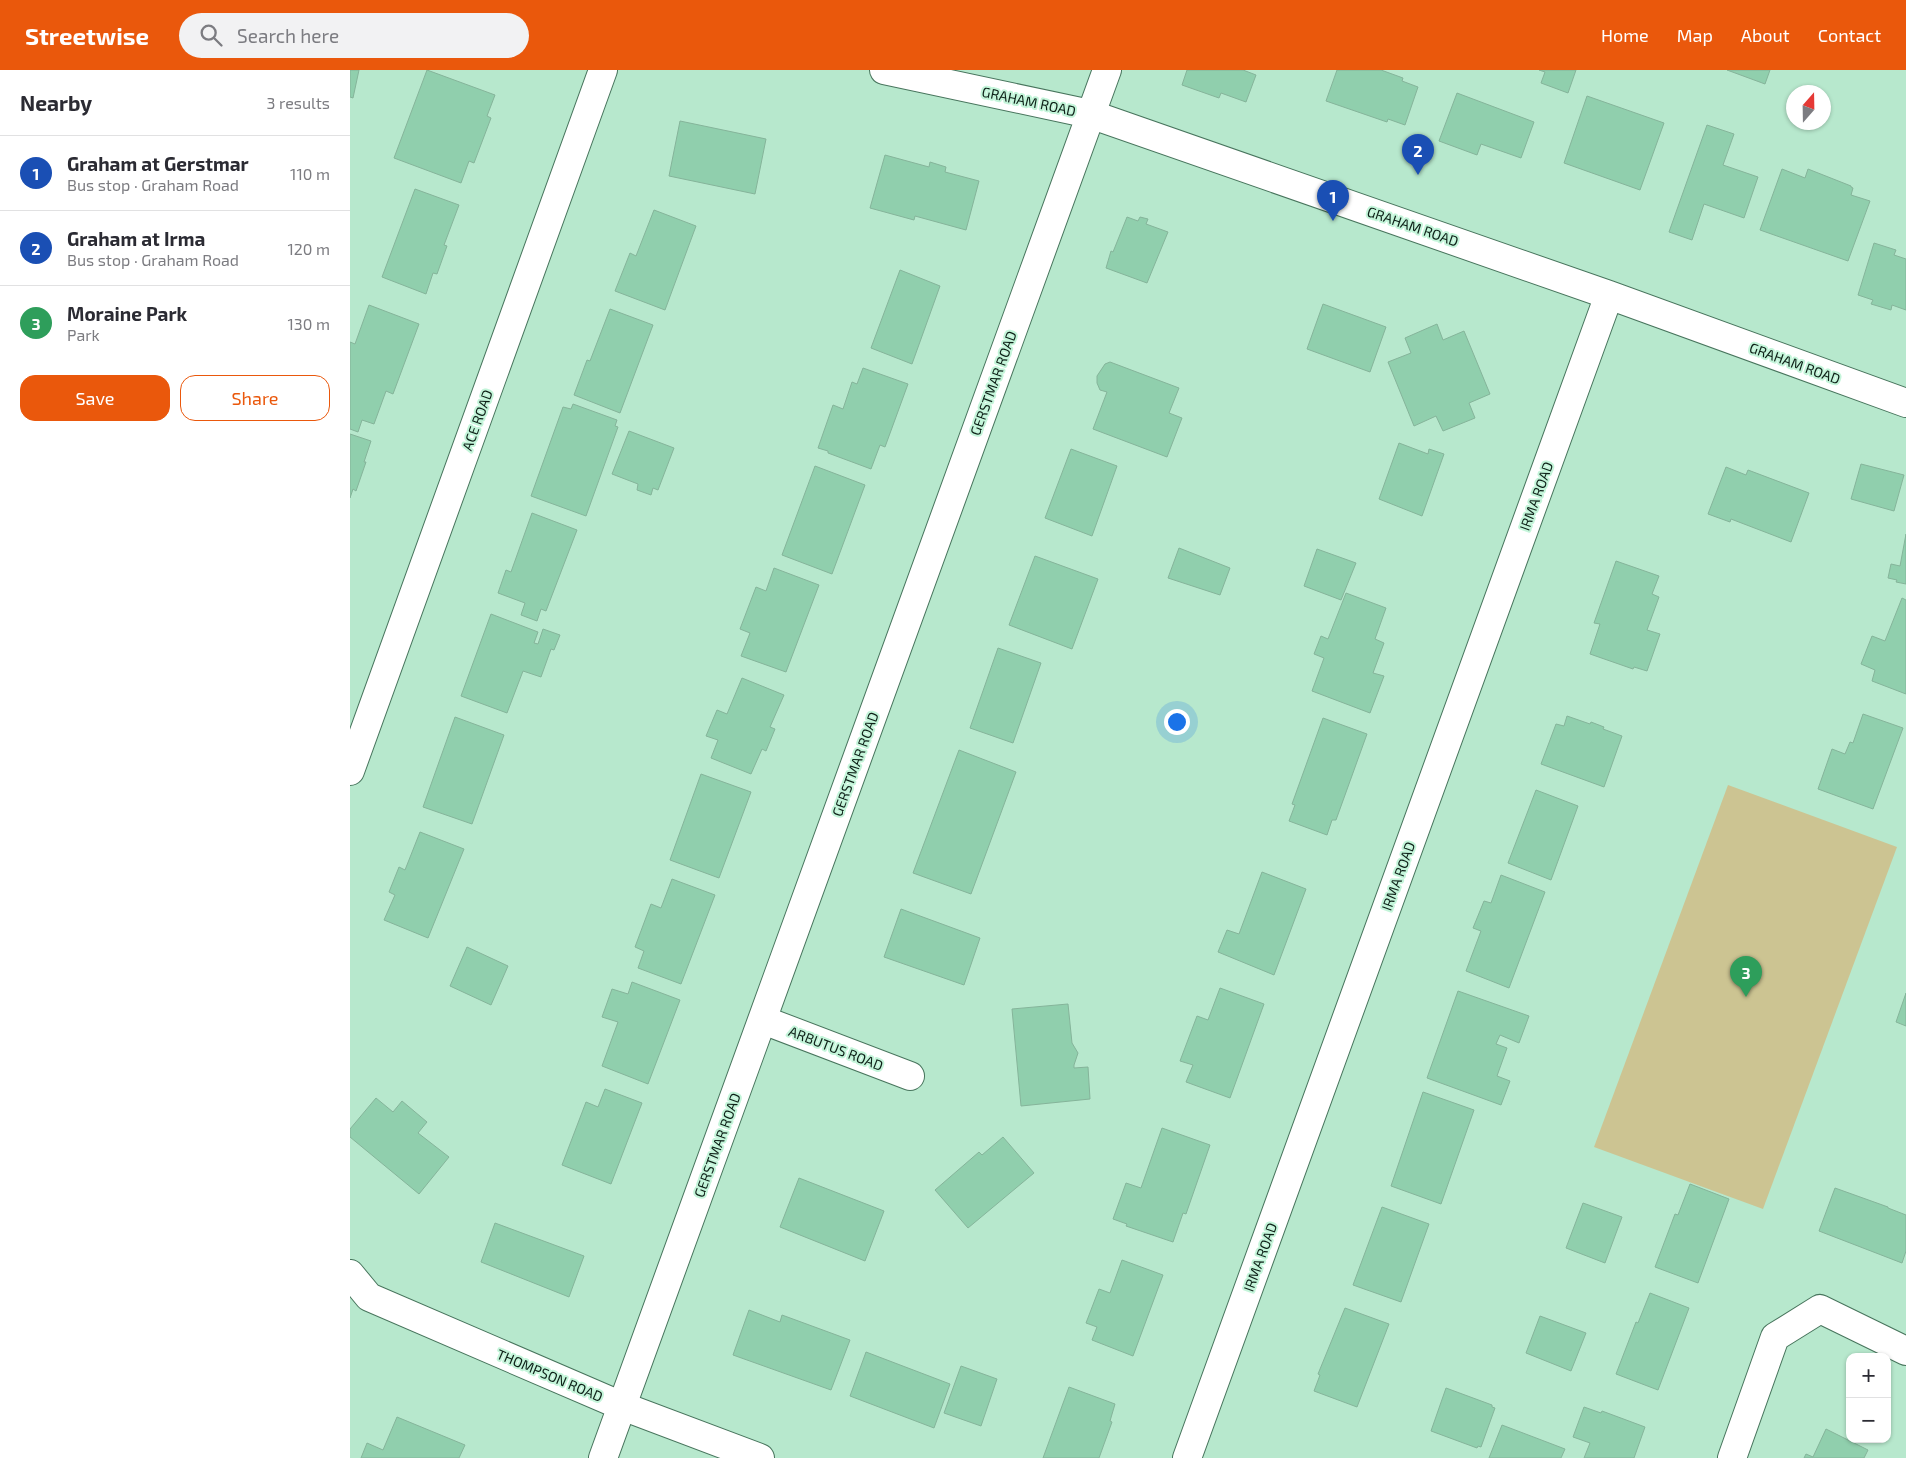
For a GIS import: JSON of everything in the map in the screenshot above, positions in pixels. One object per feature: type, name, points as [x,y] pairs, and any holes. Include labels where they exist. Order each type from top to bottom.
[{"type":"street","name":"ACE ROAD","points":[[350,770],[603,70]]},
{"type":"street","name":"GRAHAM ROAD","points":[[884,70],[1090,114],[1609,295],[1906,403]]},
{"type":"street","name":"GERSTMAR ROAD","points":[[603,1458],[1107,70]]},
{"type":"street","name":"IRMA ROAD","points":[[1187,1458],[1609,295]]},
{"type":"street","name":"ARBUTUS ROAD","points":[[763,1020],[910,1076]]},
{"type":"street","name":"THOMPSON ROAD","points":[[350,1274],[369,1296],[622,1406],[760,1458]]},
{"type":"street","points":[[1732,1458],[1775,1337],[1820,1309],[1906,1350]]},
{"type":"shaded area","points":[[1728,785],[1897,847],[1763,1209],[1594,1147]]},
{"type":"building","points":[[350,70],[359,70],[353,98],[350,97]]},
{"type":"building","points":[[427,70],[495,95],[487,116],[491,118],[474,163],[469,161],[461,183],[394,158]]},
{"type":"building","points":[[1187,70],[1243,70],[1256,75],[1246,102],[1221,93],[1219,98],[1182,85]]},
{"type":"building","points":[[1337,70],[1381,70],[1403,78],[1402,81],[1418,87],[1405,125],[1388,119],[1387,122],[1326,101]]},
{"type":"building","points":[[1539,70],[1576,70],[1568,93],[1541,83],[1545,72]]},
{"type":"building","points":[[1727,70],[1770,70],[1765,84]]},
{"type":"building","points":[[1457,93],[1534,122],[1521,158],[1481,144],[1477,155],[1439,141]]},
{"type":"building","points":[[1587,96],[1664,123],[1640,190],[1564,163]]},
{"type":"building","points":[[680,121],[766,139],[755,194],[669,176]]},
{"type":"building","points":[[1707,125],[1734,134],[1723,165],[1758,177],[1744,218],[1704,204],[1692,240],[1669,232]]},
{"type":"building","points":[[885,155],[929,167],[930,162],[946,167],[945,172],[979,181],[966,230],[915,216],[914,220],[870,208]]},
{"type":"building","points":[[1782,169],[1805,178],[1808,169],[1851,186],[1853,188],[1851,195],[1870,201],[1848,261],[1760,230]]},
{"type":"building","points":[[415,189],[459,205],[444,245],[447,246],[437,274],[433,273],[426,294],[382,277]]},
{"type":"building","points":[[654,210],[696,226],[665,310],[615,291],[630,253],[636,256]]},
{"type":"building","points":[[1127,217],[1138,221],[1140,217],[1148,219],[1146,224],[1168,232],[1147,283],[1106,268],[1111,251],[1113,252]]},
{"type":"building","points":[[1874,243],[1896,250],[1894,255],[1906,259],[1906,310],[1892,305],[1891,310],[1871,304],[1873,300],[1858,295]]},
{"type":"building","points":[[900,270],[940,286],[912,364],[871,348]]},
{"type":"building","points":[[1323,304],[1386,327],[1370,372],[1307,349]]},
{"type":"building","points":[[369,305],[419,324],[393,394],[386,391],[374,424],[362,420],[358,432],[350,429],[350,342],[355,344]]},
{"type":"building","points":[[610,309],[653,325],[620,413],[574,395],[587,360],[590,361]]},
{"type":"building","points":[[1437,324],[1443,340],[1464,331],[1490,394],[1469,403],[1475,418],[1443,431],[1436,416],[1414,426],[1388,362],[1411,353],[1405,338]]},
{"type":"building","points":[[1110,362],[1179,388],[1169,413],[1182,418],[1167,457],[1093,429],[1107,392],[1100,390],[1097,376],[1105,364]]},
{"type":"building","points":[[863,368],[908,384],[885,447],[880,445],[871,469],[818,448],[833,405],[843,409],[852,382],[857,384]]},
{"type":"building","points":[[573,404],[617,420],[615,426],[618,427],[586,516],[531,496],[563,407],[571,409]]},
{"type":"building","points":[[629,431],[674,448],[658,490],[653,488],[651,495],[637,490],[638,484],[612,474]]},
{"type":"building","points":[[350,434],[371,441],[356,491],[353,489],[350,498]]},
{"type":"building","points":[[1399,443],[1428,454],[1429,449],[1444,454],[1422,516],[1379,499]]},
{"type":"building","points":[[1071,449],[1117,466],[1092,536],[1045,518]]},
{"type":"building","points":[[1861,464],[1904,475],[1894,511],[1851,499]]},
{"type":"building","points":[[815,466],[865,485],[832,574],[782,555]]},
{"type":"building","points":[[1726,467],[1746,475],[1748,470],[1809,493],[1791,542],[1731,519],[1730,522],[1708,514]]},
{"type":"building","points":[[532,513],[577,530],[546,611],[541,609],[537,621],[521,615],[525,603],[498,593],[506,570],[511,572]]},
{"type":"building","points":[[1906,534],[1906,584],[1888,578],[1891,564],[1900,566]]},
{"type":"building","points":[[1179,548],[1230,568],[1220,595],[1168,578]]},
{"type":"building","points":[[1317,549],[1356,563],[1341,600],[1304,586]]},
{"type":"building","points":[[1035,556],[1098,579],[1072,649],[1009,625]]},
{"type":"building","points":[[1616,561],[1659,576],[1652,594],[1659,597],[1647,630],[1660,634],[1647,671],[1634,667],[1633,669],[1590,654],[1600,624],[1594,623]]},
{"type":"building","points":[[774,568],[819,585],[786,672],[741,656],[750,633],[740,629],[756,587],[766,591]]},
{"type":"building","points":[[1346,593],[1386,608],[1375,639],[1384,643],[1373,673],[1384,676],[1370,713],[1312,691],[1324,658],[1314,654],[1321,636],[1328,639]]},
{"type":"building","points":[[1902,598],[1906,600],[1906,694],[1872,681],[1875,670],[1861,664],[1872,636],[1885,641]]},
{"type":"building","points":[[491,614],[538,632],[534,643],[538,644],[543,629],[560,635],[554,650],[551,649],[541,677],[523,671],[507,713],[461,696]]},
{"type":"building","points":[[998,648],[1041,663],[1013,743],[970,728]]},
{"type":"building","points":[[742,678],[784,695],[770,727],[775,729],[766,751],[762,749],[751,774],[711,758],[718,740],[706,736],[717,710],[727,714]]},
{"type":"building","points":[[1863,714],[1903,728],[1873,809],[1818,789],[1832,749],[1845,754],[1850,742],[1853,743]]},
{"type":"building","points":[[1567,716],[1590,724],[1591,722],[1622,736],[1604,787],[1541,764],[1556,724],[1564,726]]},
{"type":"building","points":[[455,717],[504,735],[472,824],[423,807]]},
{"type":"building","points":[[1323,718],[1367,734],[1336,820],[1332,820],[1327,835],[1289,821],[1295,805],[1292,804]]},
{"type":"building","points":[[959,750],[1016,772],[971,894],[913,873]]},
{"type":"building","points":[[701,774],[751,792],[719,878],[670,860]]},
{"type":"building","points":[[1536,790],[1578,806],[1551,880],[1508,863]]},
{"type":"building","points":[[420,832],[464,849],[428,938],[384,920],[395,895],[389,892],[399,867],[405,870]]},
{"type":"building","points":[[1262,872],[1306,889],[1274,975],[1218,952],[1227,930],[1239,934]]},
{"type":"building","points":[[1501,875],[1545,892],[1509,988],[1466,971],[1481,931],[1473,928],[1484,901],[1491,903]]},
{"type":"building","points":[[672,879],[715,895],[681,984],[638,968],[644,951],[635,947],[651,904],[661,908]]},
{"type":"building","points":[[901,909],[980,938],[964,985],[884,957]]},
{"type":"building","points":[[467,947],[508,966],[491,1005],[450,986]]},
{"type":"building","points":[[632,982],[680,1000],[648,1084],[602,1066],[618,1022],[602,1017],[612,989],[628,994]]},
{"type":"building","points":[[1220,988],[1264,1004],[1230,1098],[1186,1082],[1193,1065],[1180,1061],[1197,1016],[1208,1020]]},
{"type":"building","points":[[1458,991],[1529,1016],[1519,1043],[1500,1035],[1496,1044],[1507,1048],[1497,1076],[1510,1081],[1501,1105],[1427,1078]]},
{"type":"building","points":[[1906,993],[1906,1026],[1896,1022]]},
{"type":"building","points":[[1068,1004],[1072,1043],[1078,1053],[1074,1068],[1088,1067],[1090,1099],[1021,1106],[1012,1009]]},
{"type":"building","points":[[605,1089],[642,1103],[611,1184],[562,1165],[586,1102],[598,1107]]},
{"type":"building","points":[[1423,1092],[1474,1110],[1441,1204],[1391,1186]]},
{"type":"building","points":[[376,1098],[393,1112],[402,1101],[427,1122],[418,1133],[449,1157],[419,1194],[350,1137],[350,1129]]},
{"type":"building","points":[[1162,1128],[1210,1145],[1186,1214],[1183,1213],[1173,1242],[1126,1226],[1127,1224],[1113,1219],[1126,1183],[1141,1188]]},
{"type":"building","points":[[1003,1137],[1034,1173],[968,1228],[935,1190],[979,1152],[982,1155]]},
{"type":"building","points":[[799,1178],[884,1211],[865,1261],[780,1227]]},
{"type":"building","points":[[1690,1184],[1729,1199],[1698,1283],[1655,1267],[1675,1214],[1678,1215]]},
{"type":"building","points":[[1835,1188],[1906,1215],[1906,1251],[1902,1263],[1819,1231]]},
{"type":"building","points":[[1583,1203],[1622,1217],[1605,1263],[1566,1248]]},
{"type":"building","points":[[1382,1207],[1429,1224],[1401,1302],[1353,1285]]},
{"type":"building","points":[[495,1223],[584,1256],[569,1297],[481,1262]]},
{"type":"building","points":[[1122,1260],[1163,1275],[1133,1356],[1092,1340],[1097,1327],[1086,1323],[1099,1289],[1110,1293]]},
{"type":"building","points":[[1650,1293],[1689,1308],[1658,1390],[1616,1374],[1636,1322],[1638,1323]]},
{"type":"building","points":[[1345,1308],[1389,1324],[1357,1407],[1314,1391],[1320,1375],[1318,1374]]},
{"type":"building","points":[[749,1310],[780,1322],[782,1315],[850,1340],[831,1390],[733,1355]]},
{"type":"building","points":[[1540,1316],[1586,1333],[1571,1371],[1526,1353]]},
{"type":"building","points":[[866,1352],[950,1384],[934,1428],[850,1396]]},
{"type":"building","points":[[961,1366],[997,1379],[981,1426],[944,1413]]},
{"type":"building","points":[[1069,1387],[1115,1404],[1110,1421],[1112,1422],[1099,1458],[1043,1458]]},
{"type":"building","points":[[1446,1388],[1492,1405],[1495,1408],[1481,1447],[1478,1446],[1477,1448],[1431,1431]]},
{"type":"building","points":[[1584,1407],[1601,1413],[1602,1411],[1645,1427],[1634,1458],[1584,1458],[1590,1443],[1573,1437]]},
{"type":"building","points":[[397,1417],[465,1445],[459,1458],[361,1458],[367,1443],[383,1450]]},
{"type":"building","points":[[1502,1425],[1565,1449],[1561,1458],[1489,1458]]},
{"type":"building","points":[[1826,1429],[1846,1439],[1846,1443],[1854,1443],[1868,1450],[1864,1458],[1804,1458],[1806,1454],[1813,1457]]},
{"type":"place","name":"Graham at Irma","points":[[1418,175]]},
{"type":"place","name":"Graham at Gerstmar","points":[[1333,221]]},
{"type":"place","name":"Moraine Park","points":[[1746,997]]}]
